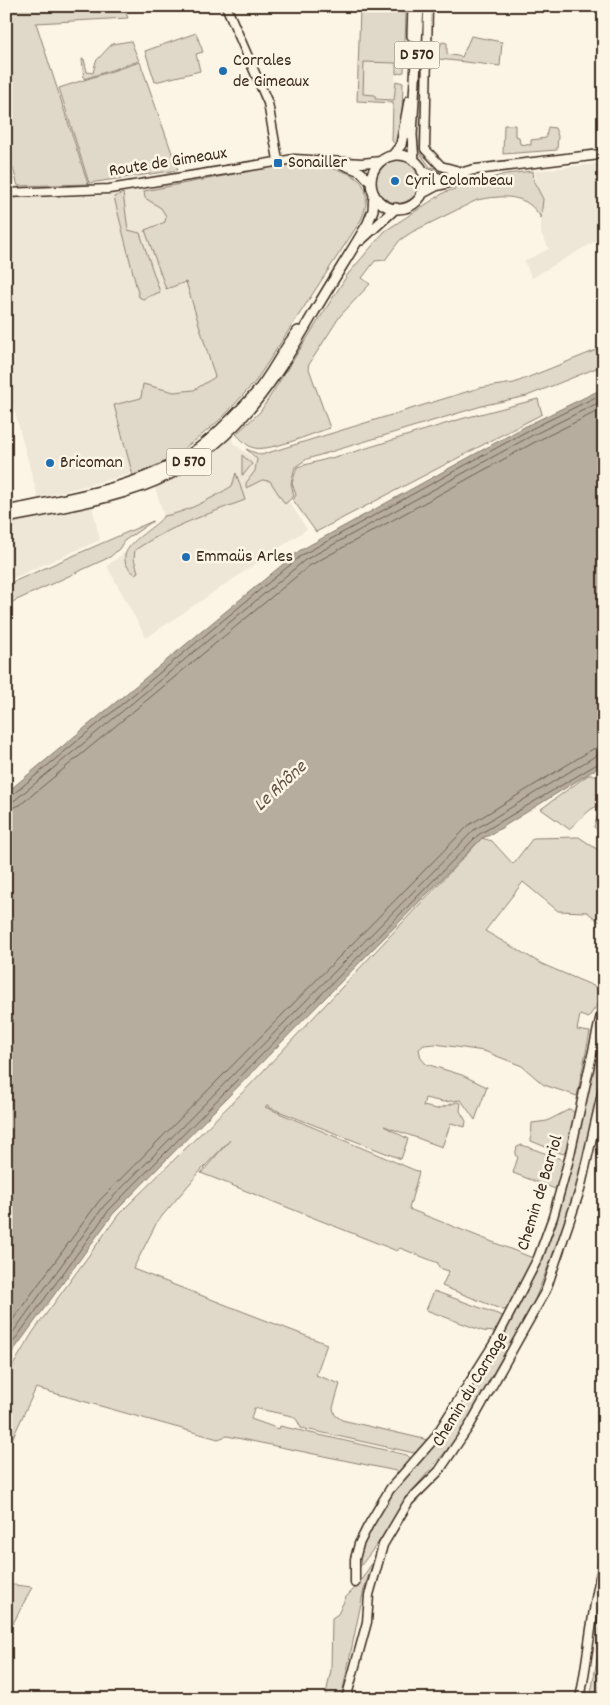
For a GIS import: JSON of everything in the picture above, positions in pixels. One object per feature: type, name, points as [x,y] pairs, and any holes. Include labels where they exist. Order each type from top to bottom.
[{"type":"main road","name":"D 570","points":[[393,155],[401,145],[407,121],[412,6]]},
{"type":"main road","name":"D 570","points":[[414,161],[412,135],[419,6]]},
{"type":"main road","points":[[393,155],[405,156],[414,161],[422,171],[441,179],[463,172],[493,167],[604,154]]},
{"type":"main road","name":"Route de Gimeaux","points":[[381,160],[393,155]]},
{"type":"main road","points":[[381,160],[374,168],[370,182],[374,194],[385,205],[396,208],[414,203],[421,194],[424,183],[422,171]]},
{"type":"main road","points":[[421,194],[436,186],[493,167]]},
{"type":"main road","name":"D 570","points":[[6,518],[126,492],[156,480],[198,456],[227,434],[248,413],[284,364],[368,223],[373,210],[374,194]]},
{"type":"main road","name":"D 570","points":[[354,247],[396,208]]},
{"type":"main road","name":"D 570","points":[[6,511],[128,483],[167,466],[200,447],[226,424],[257,392],[294,336],[312,316]]},
{"type":"street","points":[[226,6],[268,104],[278,160]]},
{"type":"street","points":[[428,6],[425,149],[441,166],[463,172]]},
{"type":"street","name":"Route de Gimeaux","points":[[6,193],[109,189],[278,160],[294,159],[335,162],[381,160]]},
{"type":"street","name":"Route de Gimeaux","points":[[335,162],[361,172],[370,182]]},
{"type":"street","name":"Chemin de Barriol","points":[[355,1583],[357,1551],[368,1526],[390,1489],[428,1448],[495,1342],[538,1258],[553,1217],[569,1159],[604,1001]]},
{"type":"street","name":"Chemin du Carnage","points":[[346,1699],[367,1622],[369,1595],[383,1545],[409,1501],[439,1470],[470,1425],[546,1290],[580,1190],[604,1085]]},
{"type":"street","points":[[580,1699],[587,1666],[593,1608],[604,1560]]},
{"type":"shaded area","points":[[6,6],[123,6],[128,18],[36,23],[88,184],[18,186],[6,144]]},
{"type":"shaded area","points":[[423,6],[427,6],[421,154],[430,167],[452,171],[443,174],[429,171],[418,156],[416,147]]},
{"type":"shaded area","points":[[360,9],[406,13],[404,72],[396,74],[396,63],[364,62],[363,94],[375,95],[375,99],[394,100],[396,81],[403,83],[402,114],[395,144],[392,141],[393,103],[357,101]]},
{"type":"shaded area","points":[[196,33],[203,52],[196,54],[200,71],[155,82],[145,51]]},
{"type":"shaded area","points":[[471,36],[502,42],[500,66],[430,58],[431,50],[439,50],[442,42],[447,43],[447,54],[462,57]]},
{"type":"shaded area","points":[[131,41],[139,61],[84,79],[82,59],[84,59],[87,72],[93,73],[96,61],[112,44]]},
{"type":"shaded area","points":[[364,61],[396,63],[394,99],[362,97]]},
{"type":"shaded area","points":[[140,62],[178,170],[89,183],[59,88]]},
{"type":"shaded area","points":[[504,125],[515,125],[515,136],[519,137],[520,144],[531,145],[531,140],[546,138],[548,127],[555,128],[558,136],[557,150],[503,154]]},
{"type":"shaded area","points":[[394,160],[402,160],[414,166],[420,182],[414,198],[402,204],[394,204],[382,198],[376,186],[376,178],[382,166]]},
{"type":"shaded area","points":[[604,163],[604,236],[532,278],[524,261],[549,249],[541,233],[541,197],[536,190],[535,171]]},
{"type":"shaded area","points":[[282,165],[329,168],[356,178],[364,188],[366,201],[361,220],[255,382],[222,418],[197,439],[166,461],[133,476],[114,405],[141,398],[143,384],[174,392],[194,390],[215,377],[186,282],[166,289],[145,230],[165,222],[166,216],[161,208],[145,198],[144,191]]},
{"type":"shaded area","points":[[533,171],[534,182],[543,199],[541,218],[529,204],[514,198],[496,197],[477,200],[412,232],[400,240],[385,260],[375,261],[362,278],[370,284],[340,316],[308,366],[330,428],[267,448],[251,447],[236,434],[260,412],[348,274],[385,231],[445,192],[505,174]]},
{"type":"shaded area","points":[[177,182],[201,272],[224,411],[127,475],[38,498],[6,379],[6,267],[13,265],[6,221],[6,198],[105,196]]},
{"type":"shaded area","points":[[123,193],[128,230],[140,233],[160,292],[143,299],[139,297],[114,197]]},
{"type":"shaded area","points":[[604,347],[604,365],[527,396],[485,405],[307,459],[295,467],[291,483],[294,496],[285,504],[270,481],[262,480],[246,488],[246,483],[255,471],[257,459],[246,449],[261,455],[479,388],[514,383]]},
{"type":"shaded area","points":[[538,399],[542,414],[316,532],[293,500],[296,495],[292,483],[297,467],[461,419]]},
{"type":"shaded area","points":[[231,437],[234,444],[266,467],[307,529],[146,638],[107,566],[166,521],[154,485],[202,457]]},
{"type":"shaded area","points":[[242,455],[252,464],[242,475]]},
{"type":"shaded area","points":[[236,473],[245,500],[161,534],[135,550],[134,559],[138,572],[135,574],[127,566],[125,557],[127,550],[141,535],[164,516],[190,508],[232,486]]},
{"type":"shaded area","points":[[92,506],[100,540],[6,581],[6,524]]},
{"type":"shaded area","points":[[153,521],[124,541],[119,549],[110,557],[6,605],[6,585]]},
{"type":"shaded area","points":[[588,775],[604,775],[604,802],[590,810],[569,829],[541,809]]},
{"type":"shaded area","points":[[604,810],[604,835],[594,827],[598,815]]},
{"type":"shaded area","points":[[579,837],[604,854],[604,878],[597,893],[604,894],[604,925],[587,912],[558,911],[523,882],[485,931],[542,964],[603,990],[600,1001],[588,1018],[580,1015],[577,1030],[590,1032],[577,1096],[544,1085],[522,1066],[484,1051],[435,1044],[424,1045],[419,1049],[421,1058],[426,1064],[462,1075],[487,1087],[475,1120],[461,1100],[443,1102],[425,1098],[423,1106],[437,1109],[457,1102],[461,1103],[460,1111],[466,1121],[465,1127],[451,1123],[442,1147],[384,1126],[408,1139],[401,1159],[268,1107],[268,1105],[265,1107],[419,1172],[409,1209],[533,1258],[508,1309],[503,1310],[442,1286],[449,1271],[439,1268],[438,1263],[400,1248],[397,1251],[201,1173],[230,1140],[203,1168],[157,1222],[133,1269],[327,1344],[316,1375],[340,1384],[333,1408],[335,1415],[342,1420],[428,1440],[422,1449],[414,1453],[301,1428],[297,1420],[292,1416],[254,1408],[251,1419],[279,1429],[280,1426],[407,1455],[411,1459],[401,1472],[227,1436],[218,1439],[36,1388],[6,1452],[6,1377],[33,1332],[119,1214],[249,1086],[482,838],[492,841],[513,864],[533,838]]},
{"type":"shaded area","points":[[604,1009],[604,1070],[590,1138],[569,1215],[529,1314],[461,1433],[409,1495],[387,1531],[359,1568],[359,1552],[365,1537],[396,1486],[434,1444],[493,1350],[527,1288],[554,1220],[582,1120]]},
{"type":"shaded area","points":[[570,1109],[575,1113],[567,1150],[563,1154],[531,1141],[532,1123],[547,1121]]},
{"type":"shaded area","points":[[522,1145],[561,1159],[565,1165],[558,1190],[513,1173],[518,1157],[515,1155],[517,1147]]},
{"type":"shaded area","points":[[434,1291],[503,1316],[495,1332],[483,1331],[426,1310]]},
{"type":"shaded area","points":[[374,1560],[364,1589],[341,1699],[325,1699],[331,1670],[332,1618],[338,1614],[346,1597],[358,1585]]},
{"type":"shaded area","points":[[6,1584],[32,1587],[6,1637]]},
{"type":"shaded area","points":[[604,1590],[604,1699],[590,1699],[598,1654]]},
{"type":"water","name":"Le Rhône","points":[[604,388],[604,764],[490,835],[482,838],[113,1214],[6,1361],[6,793],[299,551],[526,426]]},
{"type":"place","name":"Corrales de Gimeaux","points":[[223,71]]},
{"type":"place","name":"Sonailler","points":[[278,163]]},
{"type":"place","name":"Cyril Colombeau","points":[[395,181]]},
{"type":"place","name":"Bricoman","points":[[50,463]]},
{"type":"place","name":"Emmaüs Arles","points":[[186,557]]}]
